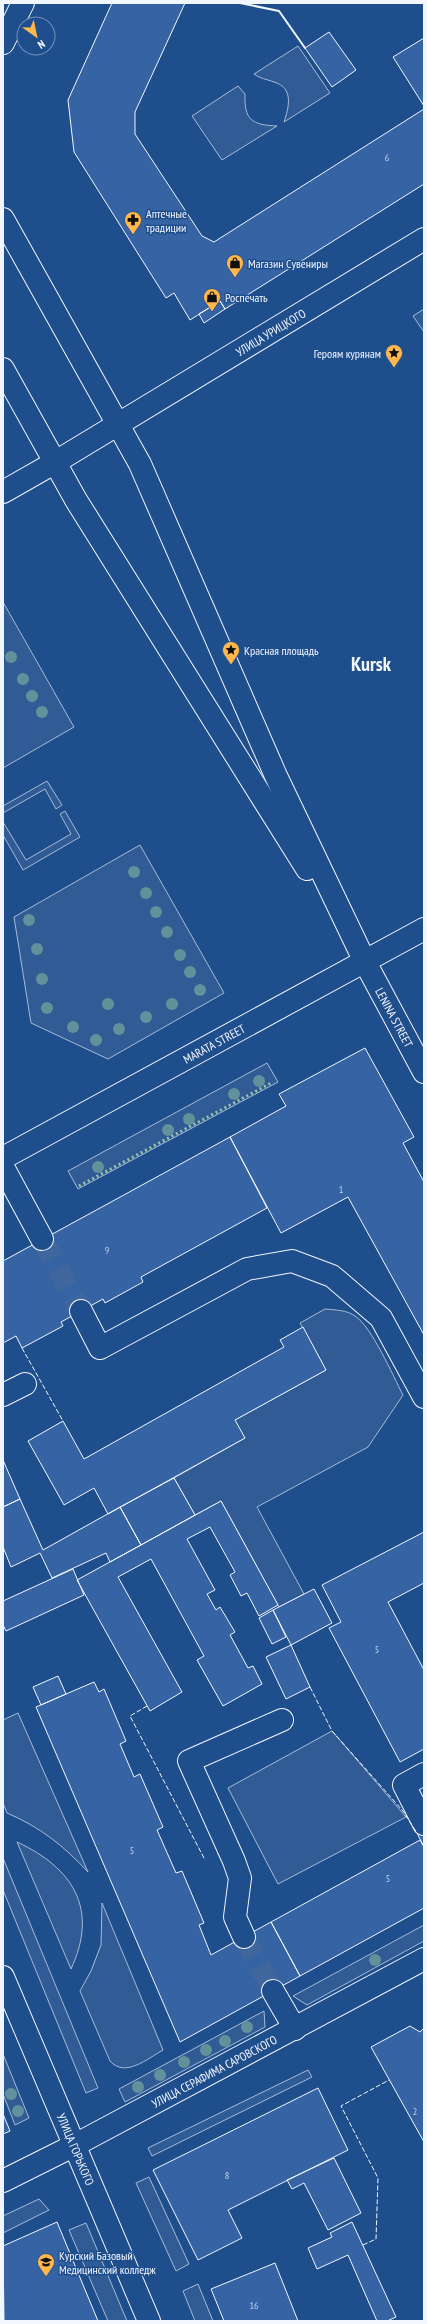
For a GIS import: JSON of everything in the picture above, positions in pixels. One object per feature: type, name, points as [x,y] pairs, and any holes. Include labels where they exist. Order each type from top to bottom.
[{"type":"main road","points":[[4,37],[23,3]]},
{"type":"main road","points":[[3,219],[140,464],[276,776],[365,962]]},
{"type":"main road","name":"УЛИЦА УРИЦКОГО","points":[[54,462],[424,239]]},
{"type":"main road","points":[[3,369],[54,462],[365,962]]},
{"type":"main road","points":[[3,492],[54,462]]},
{"type":"main road","name":"MARATA STREET","points":[[3,1158],[424,929]]},
{"type":"main road","name":"LENINA STREET","points":[[365,962],[424,1072]]},
{"type":"main road","points":[[3,1168],[42,1239]]},
{"type":"main road","points":[[81,1311],[100,1348],[247,1269],[292,1261],[332,1276],[381,1318],[424,1397]]},
{"type":"main road","points":[[3,1395],[25,1384]]},
{"type":"main road","points":[[244,1937],[235,1917],[240,1878],[234,1861],[189,1761],[282,1720]]},
{"type":"main road","points":[[424,1774],[404,1785],[424,1824]]},
{"type":"main road","name":"УЛИЦА СЕРАФИМА САРОВСКОГО","points":[[3,2181],[75,2145],[295,2029],[424,1959]]},
{"type":"main road","name":"УЛИЦА ГОРЬКОГО","points":[[6,1990],[75,2145],[150,2321]]},
{"type":"main road","points":[[273,1991],[295,2029]]},
{"type":"shaded area","points":[[298,46],[330,93],[284,122],[288,104],[285,89],[274,82],[254,74]]},
{"type":"shaded area","points":[[238,86],[245,94],[246,110],[251,119],[261,124],[277,126],[222,160],[192,116]]},
{"type":"shaded area","points":[[424,309],[424,332],[413,316]]},
{"type":"shaded area","points":[[3,602],[74,727],[3,768]]},
{"type":"shaded area","points":[[47,781],[62,805],[56,809],[45,789],[3,813],[3,806]]},
{"type":"shaded area","points":[[65,811],[80,837],[23,870],[3,835],[3,822],[26,860],[71,834],[60,814]]},
{"type":"shaded area","points":[[140,845],[224,993],[108,1059],[31,1023],[14,917]]},
{"type":"shaded area","points":[[267,1063],[278,1082],[78,1189],[68,1171]]},
{"type":"shaded area","points":[[325,1309],[348,1313],[355,1316],[362,1322],[375,1341],[403,1395],[368,1447],[257,1507],[304,1594],[279,1607],[221,1501],[195,1515],[174,1478],[245,1438],[233,1421],[326,1370],[300,1323]]},
{"type":"shaded area","points":[[18,1713],[88,1872],[51,1838],[30,1824],[7,1813],[3,1803],[3,1720]]},
{"type":"shaded area","points":[[332,1731],[406,1817],[278,1884],[228,1788]]},
{"type":"shaded area","points":[[17,1842],[37,1852],[53,1864],[66,1878],[76,1893],[81,1909],[82,1928],[79,1947],[71,1969]]},
{"type":"shaded area","points":[[3,1858],[98,2088],[86,2093],[3,1890]]},
{"type":"shaded area","points":[[102,1903],[163,2050],[143,2062],[122,2068],[116,2066],[110,2061],[80,1991],[91,1971],[101,1945]]},
{"type":"shaded area","points":[[424,1925],[424,1941],[307,2005],[293,1996]]},
{"type":"shaded area","points":[[264,2011],[265,2027],[125,2102],[119,2089]]},
{"type":"shaded area","points":[[3,2054],[29,2118],[15,2125],[3,2094]]},
{"type":"shaded area","points":[[308,2070],[312,2077],[152,2156],[148,2148]]},
{"type":"shaded area","points":[[149,2177],[189,2264],[176,2271],[136,2183]]},
{"type":"shaded area","points":[[39,2199],[49,2210],[3,2233],[3,2216]]},
{"type":"shaded area","points":[[86,2223],[127,2321],[108,2321],[69,2230]]},
{"type":"shaded area","points":[[198,2284],[213,2321],[195,2321],[183,2291]]},
{"type":"building","points":[[112,3],[185,3],[135,112],[135,134],[202,236],[214,242],[424,109],[424,184],[225,309],[220,301],[190,320],[174,293],[166,298],[74,152],[68,100]]},
{"type":"building","points":[[329,32],[356,70],[332,87],[305,48]]},
{"type":"building","points":[[424,38],[424,106],[393,57]]},
{"type":"building","name":"Роспечать","points":[[220,301],[225,309],[204,323],[199,314]]},
{"type":"building","points":[[365,1048],[414,1137],[403,1143],[424,1182],[424,1335],[348,1197],[281,1233],[230,1137],[286,1106],[279,1094]]},
{"type":"building","points":[[230,1137],[267,1208],[141,1277],[143,1282],[105,1303],[103,1299],[61,1322],[63,1326],[22,1348],[16,1336],[3,1343],[3,1261]]},
{"type":"building","points":[[303,1327],[326,1370],[235,1420],[245,1438],[108,1514],[94,1488],[64,1505],[28,1441],[63,1421],[84,1459],[284,1347],[280,1340]]},
{"type":"building","points":[[3,1460],[20,1499],[3,1507]]},
{"type":"building","points":[[174,1478],[195,1515],[141,1545],[120,1507]]},
{"type":"building","points":[[20,1499],[43,1550],[120,1507],[141,1545],[110,1562],[106,1553],[52,1578],[40,1553],[11,1567],[3,1547],[3,1507]]},
{"type":"building","points":[[221,1501],[278,1605],[259,1616],[247,1593],[241,1596],[230,1575],[235,1572],[210,1527],[187,1539],[215,1590],[207,1594],[216,1610],[220,1607],[235,1632],[230,1635],[248,1668],[253,1666],[262,1684],[223,1706],[197,1660],[204,1656],[151,1559],[118,1577],[182,1692],[150,1711],[77,1580]]},
{"type":"building","points":[[424,1532],[424,1583],[388,1602],[424,1670],[424,1749],[400,1762],[329,1628],[341,1622],[322,1585]]},
{"type":"building","points":[[73,1569],[84,1595],[6,1631],[3,1625],[3,1601]]},
{"type":"building","points":[[314,1589],[332,1623],[291,1645],[273,1610]]},
{"type":"building","points":[[273,1610],[286,1637],[272,1644],[259,1618]]},
{"type":"building","points":[[291,1645],[310,1687],[286,1699],[266,1657]]},
{"type":"building","points":[[58,1676],[66,1694],[41,1705],[33,1687]]},
{"type":"building","points":[[94,1682],[99,1692],[104,1689],[126,1741],[120,1744],[134,1777],[140,1774],[163,1827],[157,1830],[176,1873],[182,1871],[204,1923],[199,1925],[211,1955],[271,1922],[300,1976],[180,2042],[36,1707]]},
{"type":"building","points":[[424,1829],[424,1847],[417,1833]]},
{"type":"building","points":[[420,1840],[424,1847],[424,1908],[300,1976],[271,1922]]},
{"type":"building","points":[[410,2026],[420,2032],[424,2028],[424,2142],[371,2047]]},
{"type":"building","points":[[318,2088],[348,2150],[228,2210],[242,2238],[198,2260],[153,2170]]},
{"type":"building","points":[[3,2114],[10,2131],[3,2134]]},
{"type":"building","points":[[334,2158],[361,2213],[328,2230],[304,2183],[292,2189],[287,2180]]},
{"type":"building","name":"Курский Базовый Медицинский колледж","points":[[57,2222],[98,2321],[4,2321],[3,2246]]},
{"type":"building","points":[[352,2222],[396,2317],[387,2321],[377,2321],[348,2255],[317,2269],[308,2248],[332,2237],[330,2233]]},
{"type":"building","points":[[275,2263],[298,2321],[224,2321],[211,2289]]},
{"type":"tunnel","points":[[42,1239],[81,1311]]},
{"type":"tunnel","points":[[244,1937],[273,1991]]},
{"type":"hedge","points":[[79,1186],[273,1082]]},
{"type":"fence","points":[[22,1348],[63,1421]]},
{"type":"fence","points":[[310,1687],[332,1731],[403,1811],[417,1833]]},
{"type":"fence","points":[[147,1706],[130,1716],[205,1860]]},
{"type":"fence","points":[[363,2245],[376,2239],[378,2178],[341,2106],[389,2080]]},
{"type":"wall","points":[[240,3],[279,11],[305,48]]},
{"type":"place","name":"Аптечные традиции","points":[[133,235]]},
{"type":"place","name":"Магазин Сувениры","points":[[235,278]]},
{"type":"place","name":"Роспечать","points":[[212,312]]},
{"type":"place","name":"Героям курянам","points":[[394,368]]},
{"type":"place","name":"Красная площадь","points":[[231,665]]},
{"type":"place","name":"Курский Базовый Медицинский колледж","points":[[46,2277]]},
{"type":"district","name":"Kursk","points":[[371,664]]}]
